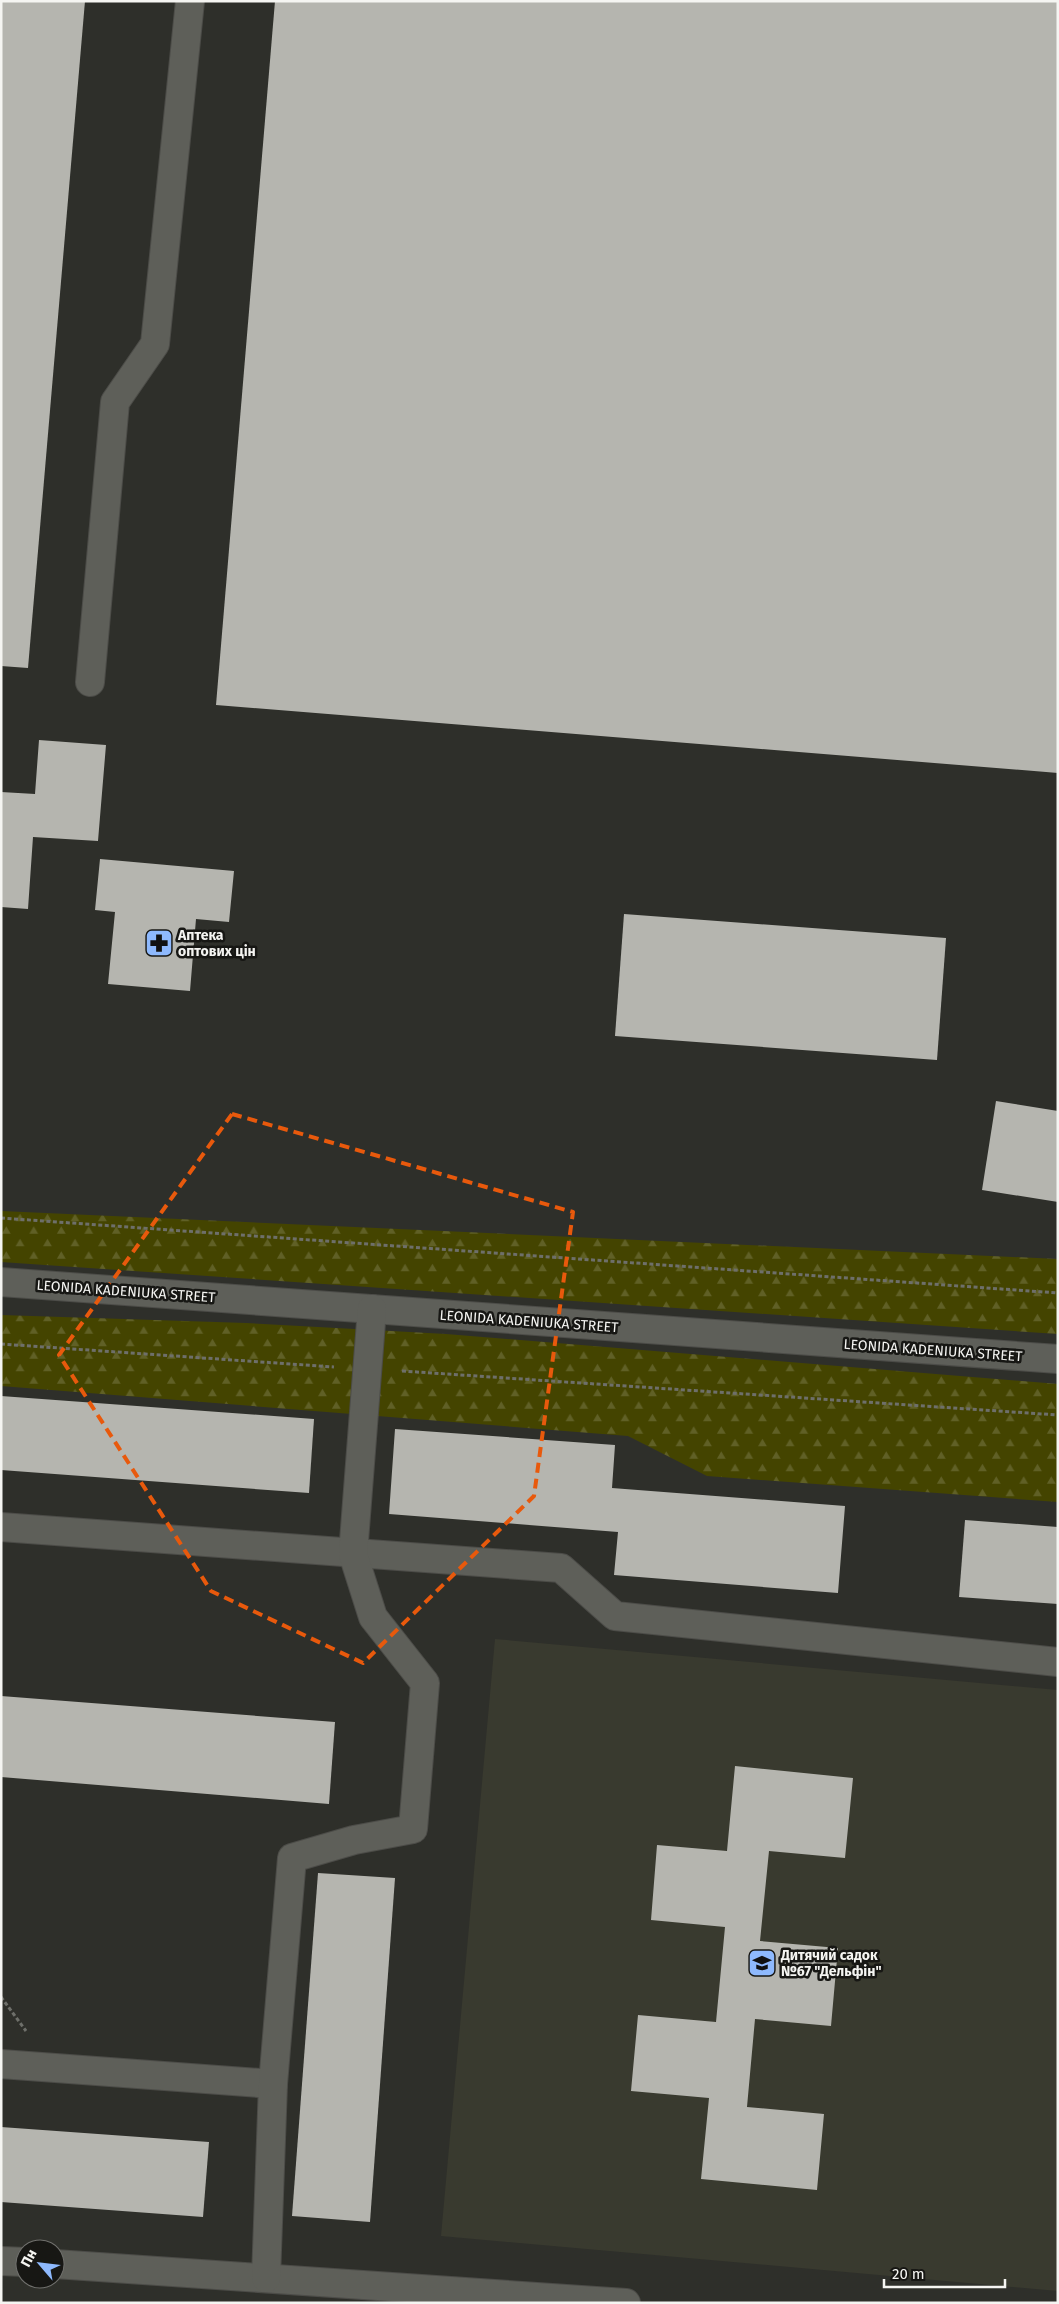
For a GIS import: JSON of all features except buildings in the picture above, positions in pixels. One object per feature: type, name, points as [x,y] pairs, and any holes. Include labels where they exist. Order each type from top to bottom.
[{"type":"street","points":[[90,682],[115,402],[155,344],[190,1]]},
{"type":"street","name":"LEONIDA KADENIUKA STREET","points":[[1,1282],[1058,1359]]},
{"type":"street","points":[[266,2278],[273,2084],[292,1858],[354,1840],[413,1829],[425,1683],[372,1617],[353,1554],[372,1309]]},
{"type":"street","points":[[1,1527],[561,1568],[615,1616],[1058,1662]]},
{"type":"street","points":[[1,2064],[273,2084]]},
{"type":"street","points":[[1,2261],[15,2262]]},
{"type":"street","points":[[65,2265],[626,2303]]},
{"type":"path","points":[[1,1218],[1058,1293]]},
{"type":"path","points":[[1,1344],[1058,1415]]},
{"type":"highlighted area","points":[[232,1114],[573,1212],[534,1496],[363,1663],[211,1591],[59,1355]]},
{"type":"shaded area","name":"Дитячий садок №67 \"Дельфін\"","points":[[495,1639],[1058,1690],[1058,2291],[441,2236]]},
{"type":"green space","points":[[1,1211],[1058,1259],[1058,1334],[1,1262]]},
{"type":"green space","points":[[1,1315],[246,1323],[446,1334],[1058,1384],[1058,1502],[707,1476],[628,1436],[1,1386]]},
{"type":"place","name":"Аптека оптових цін","points":[[159,943]]},
{"type":"place","name":"Дитячий садок №67 \"Дельфін\"","points":[[762,1963]]}]
